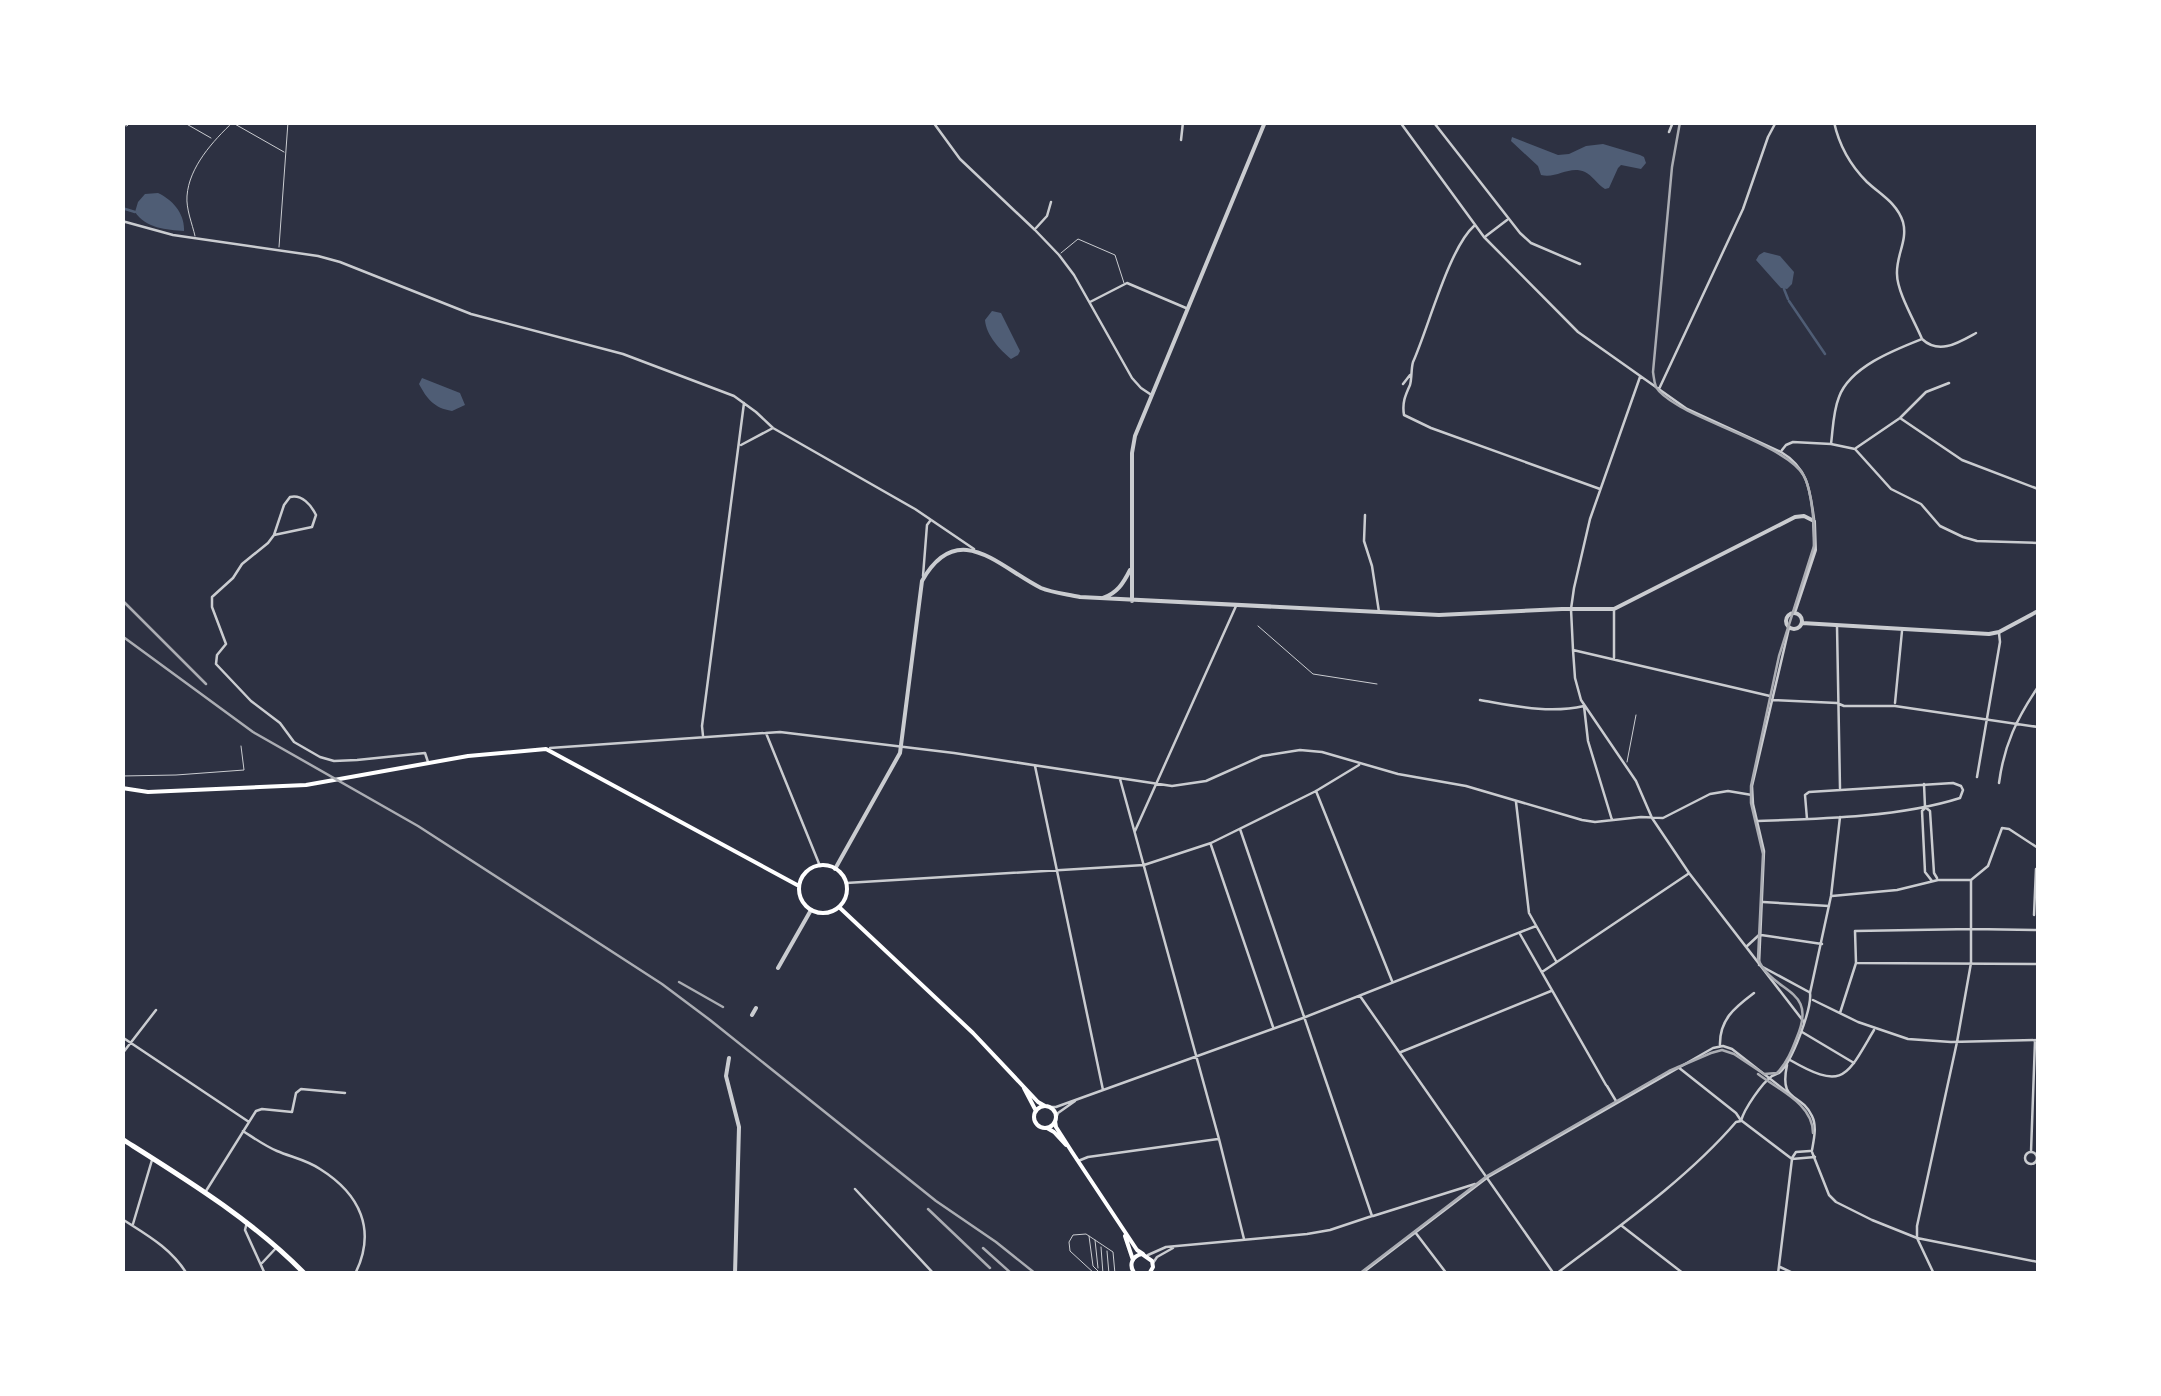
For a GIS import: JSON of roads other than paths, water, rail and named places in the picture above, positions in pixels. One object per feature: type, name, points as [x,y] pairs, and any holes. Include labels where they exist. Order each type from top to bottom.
[{"type":"main road","points":[[122,788],[148,792],[294,786],[468,756],[546,749],[799,886]]},
{"type":"main road","points":[[820,866],[835,869],[846,883],[846,896],[840,907],[826,914],[811,910],[801,900],[799,886],[806,873],[820,866]]},
{"type":"main road","points":[[840,907],[1054,1112],[1056,1127],[1072,1152],[1138,1250],[1159,1274]]},
{"type":"main road","points":[[1022,1084],[1036,1111],[1035,1122],[1054,1132],[1072,1152]]},
{"type":"main road","points":[[1036,1111],[1047,1107]]},
{"type":"main road","points":[[1046,1128],[1055,1119]]},
{"type":"main road","points":[[122,1139],[248,1221],[305,1274]]},
{"type":"main road","points":[[1122,1226],[1133,1272]]},
{"type":"main road","points":[[1133,1260],[1145,1255]]},
{"type":"main road","points":[[1149,1274],[1153,1265]]},
{"type":"street","points":[[932,122],[960,159],[1058,255],[1090,302],[1132,378],[1152,395]]},
{"type":"street","points":[[1181,140],[1184,122]]},
{"type":"street","points":[[1132,601],[1135,436],[1265,122]]},
{"type":"street","points":[[1400,122],[1484,237],[1567,323],[1702,417],[1781,452],[1797,464],[1806,478],[1816,544],[1794,613],[1786,618],[1789,628],[1752,795],[1764,852],[1758,965]]},
{"type":"street","points":[[1669,132],[1672,122]]},
{"type":"street","points":[[1659,390],[1738,222],[1776,122]]},
{"type":"street","points":[[1834,122],[1848,159],[1895,206],[1902,220],[1906,239],[1897,280],[1922,339],[1926,344],[1944,348],[1976,333]]},
{"type":"street","points":[[1435,124],[1531,243],[1580,264]]},
{"type":"street","points":[[1035,230],[1047,216],[1050,202]]},
{"type":"street","points":[[1484,237],[1508,219]]},
{"type":"street","points":[[122,221],[196,239],[322,257],[471,314],[623,354],[734,396],[773,428],[931,519],[974,550]]},
{"type":"street","points":[[1475,225],[1450,267],[1412,362],[1412,381],[1403,412],[1407,418],[1431,428],[1600,489]]},
{"type":"street","points":[[1090,302],[1124,283],[1187,308]]},
{"type":"street","points":[[1831,444],[1838,398],[1851,380],[1870,364],[1922,339]]},
{"type":"street","points":[[1403,384],[1411,375]]},
{"type":"street","points":[[1612,821],[1588,741],[1576,678],[1571,609],[1590,519],[1640,377]]},
{"type":"street","points":[[1855,449],[1900,418],[1926,392],[1948,383]]},
{"type":"street","points":[[703,736],[744,402]]},
{"type":"street","points":[[1900,418],[1962,460],[2038,489]]},
{"type":"street","points":[[740,446],[773,428]]},
{"type":"street","points":[[1781,452],[1789,443],[1855,449],[1890,490],[1920,504],[1940,526],[1969,540],[2038,543]]},
{"type":"street","points":[[274,535],[312,527],[316,515],[311,505],[290,497],[268,543],[212,597],[226,644],[217,655],[216,664],[251,702],[280,723],[294,742],[320,757],[334,761],[425,753],[428,763]]},
{"type":"street","points":[[1365,514],[1364,541],[1379,613]]},
{"type":"street","points":[[835,869],[897,761],[920,592],[924,577],[946,555],[974,550],[1044,589],[1132,601],[1439,615],[1614,610],[1796,517],[1811,519]]},
{"type":"street","points":[[924,577],[927,526],[931,519]]},
{"type":"street","points":[[1100,598],[1119,588],[1132,566]]},
{"type":"street","points":[[1134,832],[1236,606]]},
{"type":"street","points":[[1614,610],[1614,659]]},
{"type":"street","points":[[1802,623],[1974,634],[1999,632],[2038,611]]},
{"type":"street","points":[[1794,613],[1802,623]]},
{"type":"street","points":[[1789,628],[1798,628],[1802,623]]},
{"type":"street","points":[[1837,625],[1840,789]]},
{"type":"street","points":[[1895,706],[1902,630]]},
{"type":"street","points":[[1977,777],[1999,632]]},
{"type":"street","points":[[1573,650],[1771,698],[1844,706],[1895,706],[2038,727]]},
{"type":"street","points":[[1999,782],[2014,724],[2038,687]]},
{"type":"street","points":[[1480,700],[1545,710],[1584,706]]},
{"type":"street","points":[[1584,706],[1636,781],[1652,818],[1689,873],[1804,1022]]},
{"type":"street","points":[[766,732],[820,866]]},
{"type":"street","points":[[546,749],[780,732],[1188,785],[1262,756],[1322,752],[1466,786],[1582,820],[1663,818],[1710,794],[1728,791],[1752,795]]},
{"type":"street","points":[[1034,764],[1103,1090]]},
{"type":"street","points":[[846,883],[1144,865],[1211,844],[1360,764]]},
{"type":"street","points":[[1120,777],[1244,1238]]},
{"type":"street","points":[[1758,822],[1807,820],[1840,817],[1926,806],[1960,798],[1963,790],[1954,783],[1806,794],[1807,820]]},
{"type":"street","points":[[1924,784],[1936,881]]},
{"type":"street","points":[[1316,791],[1393,983]]},
{"type":"street","points":[[1517,801],[1530,913],[1557,963]]},
{"type":"street","points":[[1926,806],[1922,811],[1925,872],[1936,881]]},
{"type":"street","points":[[1788,1094],[1784,1082],[1811,1000],[1831,896],[1840,817]]},
{"type":"street","points":[[1240,828],[1372,1216]]},
{"type":"street","points":[[1831,896],[1971,880],[1988,866],[1999,828],[2009,829],[2038,848]]},
{"type":"street","points":[[1211,844],[1274,1029]]},
{"type":"street","points":[[2034,915],[2036,869]]},
{"type":"street","points":[[1542,972],[1689,873]]},
{"type":"street","points":[[1934,1274],[1917,1238],[1917,1226],[1970,963],[1971,880]]},
{"type":"street","points":[[1762,902],[1829,906]]},
{"type":"street","points":[[778,968],[811,910]]},
{"type":"street","points":[[1047,1107],[1304,1018],[1536,926]]},
{"type":"street","points":[[1840,1012],[1856,963],[1854,931],[2038,930]]},
{"type":"street","points":[[1520,933],[1617,1102]]},
{"type":"street","points":[[1745,947],[1760,934]]},
{"type":"street","points":[[1760,934],[1822,944]]},
{"type":"street","points":[[1856,963],[2038,964]]},
{"type":"street","points":[[1758,965],[1810,993]]},
{"type":"street","points":[[1764,985],[1770,980]]},
{"type":"street","points":[[1400,1053],[1552,991]]},
{"type":"street","points":[[1720,1046],[1720,1034],[1733,1009],[1754,993]]},
{"type":"street","points":[[1775,998],[1782,993]]},
{"type":"street","points":[[1360,996],[1556,1274],[1690,1170],[1741,1121]]},
{"type":"street","points":[[1811,1000],[1908,1039],[2037,1040],[2031,1152]]},
{"type":"street","points":[[752,1015],[756,1008]]},
{"type":"street","points":[[122,1054],[156,1010]]},
{"type":"street","points":[[1789,1059],[1815,1074],[1829,1077],[1844,1073],[1874,1028]]},
{"type":"street","points":[[1800,1032],[1854,1063]]},
{"type":"street","points":[[122,1037],[249,1122]]},
{"type":"street","points":[[1361,1274],[1480,1182],[1678,1066],[1720,1046],[1732,1049],[1811,1114],[1812,1152],[1829,1196],[1836,1202],[1917,1238],[2038,1262]]},
{"type":"street","points":[[729,1058],[726,1076],[739,1127],[735,1274]]},
{"type":"street","points":[[1741,1121],[1770,1078],[1789,1059]]},
{"type":"street","points":[[1678,1066],[1792,1159],[1815,1157]]},
{"type":"street","points":[[206,1192],[258,1110],[292,1112],[296,1093],[301,1090],[345,1093]]},
{"type":"street","points":[[1055,1119],[1076,1100]]},
{"type":"street","points":[[244,1131],[274,1150],[321,1170],[356,1203],[362,1212],[366,1239],[355,1274]]},
{"type":"street","points":[[1562,1134],[1565,1140]]},
{"type":"street","points":[[1078,1161],[1219,1139]]},
{"type":"street","points":[[1778,1274],[1792,1159],[1795,1152],[1812,1152]]},
{"type":"street","points":[[133,1226],[153,1158]]},
{"type":"street","points":[[1145,1255],[1163,1247],[1319,1232],[1480,1182]]},
{"type":"street","points":[[854,1189],[934,1274]]},
{"type":"street","points":[[1620,1217],[1622,1223],[1684,1274]]},
{"type":"street","points":[[122,1219],[162,1244],[187,1274]]},
{"type":"street","points":[[248,1221],[246,1230],[265,1274]]},
{"type":"street","points":[[1415,1232],[1447,1274]]},
{"type":"street","points":[[260,1264],[278,1246]]},
{"type":"street","points":[[1153,1265],[1163,1252],[1179,1246]]},
{"type":"street","points":[[1779,1267],[1795,1274]]},
{"type":"lane","points":[[122,125],[131,122]]},
{"type":"lane","points":[[183,122],[214,140]]},
{"type":"lane","points":[[279,250],[288,122]]},
{"type":"lane","points":[[196,239],[188,206],[189,182],[214,140],[234,123],[287,154]]},
{"type":"lane","points":[[1058,255],[1077,239],[1081,240],[1114,255],[1124,283]]},
{"type":"lane","points":[[1258,626],[1313,674],[1377,684]]},
{"type":"lane","points":[[1625,764],[1636,715]]},
{"type":"lane","points":[[122,776],[244,770],[242,746]]},
{"type":"lane","points":[[1099,1273],[1070,1250],[1068,1245],[1075,1234],[1089,1236],[1112,1252],[1115,1274]]},
{"type":"lane","points":[[1089,1236],[1092,1266],[1099,1273]]},
{"type":"lane","points":[[1095,1240],[1099,1273]]},
{"type":"lane","points":[[1099,1273],[1101,1244]]},
{"type":"lane","points":[[1107,1248],[1108,1274]]},
{"type":"water","points":[[1512,137],[1558,155],[1603,144],[1640,155],[1646,163],[1641,169],[1621,165],[1605,189],[1579,170],[1541,175],[1538,166],[1511,141]]},
{"type":"water","points":[[158,193],[177,208],[184,231],[150,225],[135,212],[145,194]]},
{"type":"water","points":[[1764,252],[1780,256],[1794,272],[1787,289],[1781,288],[1756,260]]},
{"type":"water","points":[[992,311],[1001,313],[1020,351],[1011,359],[988,331],[985,320]]},
{"type":"water","points":[[422,378],[460,393],[465,405],[452,411],[436,405],[419,384]]},
{"type":"waterway","points":[[122,208],[135,212]]},
{"type":"waterway","points":[[1784,289],[1788,299]]},
{"type":"waterway","points":[[1789,301],[1825,354]]},
{"type":"tram line","points":[[1359,1274],[1487,1176],[1669,1071],[1722,1050],[1764,1074],[1777,1073],[1791,1051],[1802,1021],[1798,1000],[1765,971],[1758,959],[1763,854],[1751,786],[1779,656],[1814,546],[1812,510],[1807,483],[1796,466],[1767,447],[1681,407],[1655,385],[1653,372],[1672,167],[1680,122]]},
{"type":"tram line","points":[[1758,1074],[1801,1106],[1813,1133]]},
{"type":"railway","points":[[122,600],[206,684]]},
{"type":"railway","points":[[122,636],[253,732],[418,826],[662,984],[936,1201],[1036,1274]]},
{"type":"railway","points":[[679,982],[723,1007]]},
{"type":"railway","points":[[928,1209],[990,1268]]},
{"type":"railway","points":[[983,1248],[1012,1274]]}]
